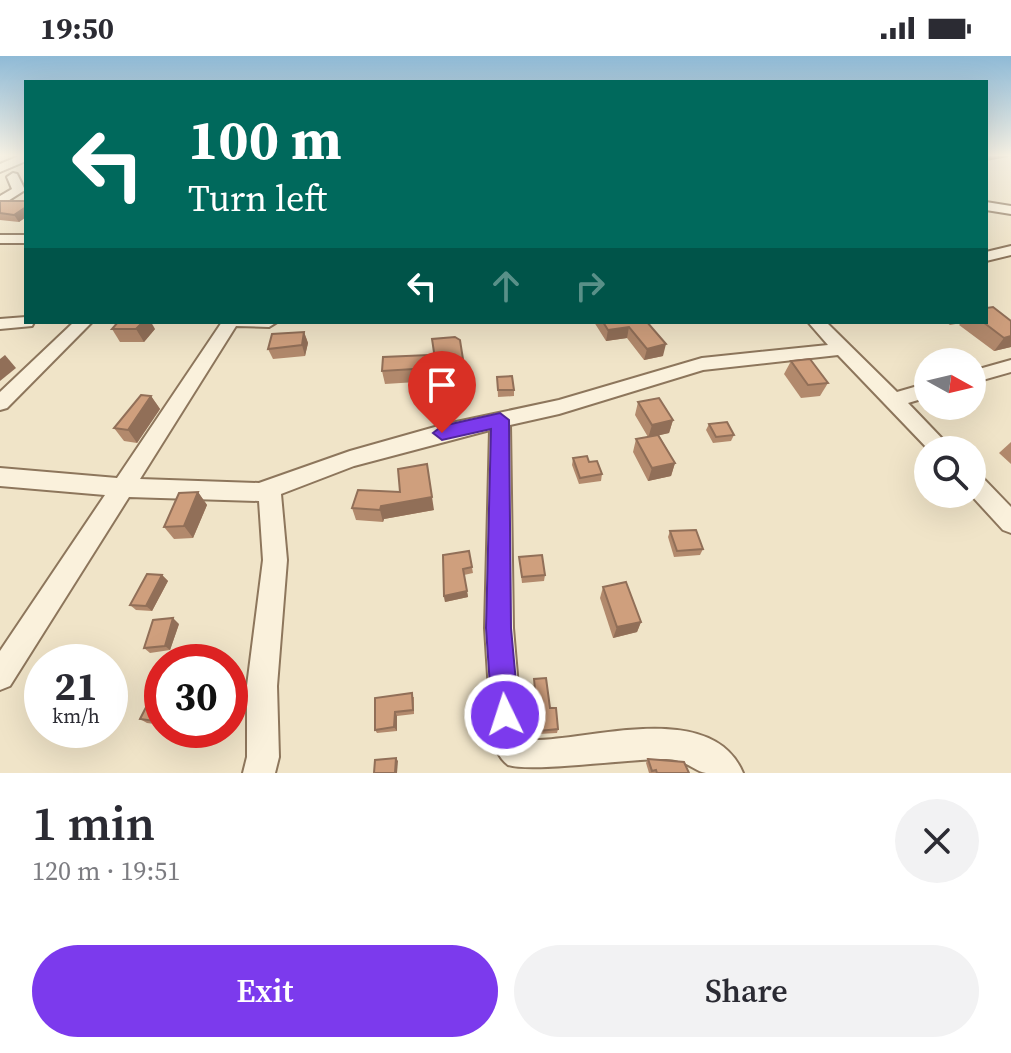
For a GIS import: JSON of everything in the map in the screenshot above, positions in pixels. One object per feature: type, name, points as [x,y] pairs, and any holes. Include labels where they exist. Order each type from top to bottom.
[{"type":"street","points":[[0,202],[18,188]]},
{"type":"street","points":[[988,206],[1011,210]]},
{"type":"street","points":[[0,239],[24,239]]},
{"type":"street","points":[[990,256],[1011,250]]},
{"type":"street","points":[[990,256],[1011,259]]},
{"type":"street","points":[[0,324],[24,322]]},
{"type":"street","points":[[0,403],[82,324]]},
{"type":"street","points":[[0,676],[120,487],[174,413],[229,324]]},
{"type":"street","points":[[818,324],[929,436]]},
{"type":"street","points":[[0,477],[120,487],[269,490],[293,478],[350,459],[559,407],[702,364],[802,355],[842,348]]},
{"type":"street","points":[[986,373],[1011,366]]},
{"type":"street","points":[[894,400],[914,394]]},
{"type":"street","points":[[500,420],[499,628],[507,739],[519,754],[536,757],[620,747],[688,746],[727,773]]},
{"type":"street","points":[[259,773],[263,757],[262,686],[275,560],[269,490]]},
{"type":"street","points":[[986,496],[1011,523]]},
{"type":"building","points":[[0,201],[24,201],[24,208],[14,215],[0,213]]},
{"type":"building","points":[[993,307],[1011,321],[1011,336],[1004,338],[986,324],[988,308]]},
{"type":"building","points":[[116,324],[141,324],[136,329],[112,329]]},
{"type":"building","points":[[604,324],[649,324],[666,344],[647,349],[629,327],[608,330]]},
{"type":"building","points":[[304,332],[302,345],[268,349],[272,334]]},
{"type":"building","points":[[455,337],[460,340],[468,391],[440,393],[432,339]]},
{"type":"building","points":[[429,355],[430,368],[382,371],[383,357]]},
{"type":"building","points":[[810,359],[828,383],[808,385],[791,361]]},
{"type":"building","points":[[512,376],[514,390],[498,390],[497,377]]},
{"type":"building","points":[[141,395],[151,396],[128,430],[114,428]]},
{"type":"building","points":[[659,398],[673,420],[652,425],[638,402]]},
{"type":"building","points":[[727,422],[734,435],[716,437],[709,424]]},
{"type":"building","points":[[658,435],[675,463],[652,468],[636,439]]},
{"type":"building","points":[[587,456],[589,462],[597,461],[602,474],[580,478],[573,458]]},
{"type":"building","points":[[427,464],[432,497],[381,506],[380,510],[352,508],[358,490],[400,492],[398,469]]},
{"type":"building","points":[[198,492],[184,526],[164,527],[179,493]]},
{"type":"building","points":[[696,530],[703,549],[677,551],[670,531]]},
{"type":"building","points":[[469,551],[472,567],[463,569],[467,591],[444,596],[443,555]]},
{"type":"building","points":[[542,555],[545,575],[522,577],[519,557]]},
{"type":"building","points":[[147,574],[162,575],[146,606],[130,605]]},
{"type":"building","points":[[626,582],[641,622],[617,627],[603,587]]},
{"type":"building","points":[[173,618],[166,644],[145,644],[153,620]]},
{"type":"building","points":[[546,678],[550,708],[556,708],[558,729],[539,731],[534,679]]},
{"type":"building","points":[[412,693],[413,710],[395,712],[394,727],[375,730],[375,698]]},
{"type":"building","points":[[396,758],[395,773],[374,773],[375,760]]},
{"type":"building","points":[[648,759],[684,762],[689,773],[657,773],[656,770],[652,771]]},
{"type":"route","points":[[442,433],[500,420],[499,628],[505,715]]}]
